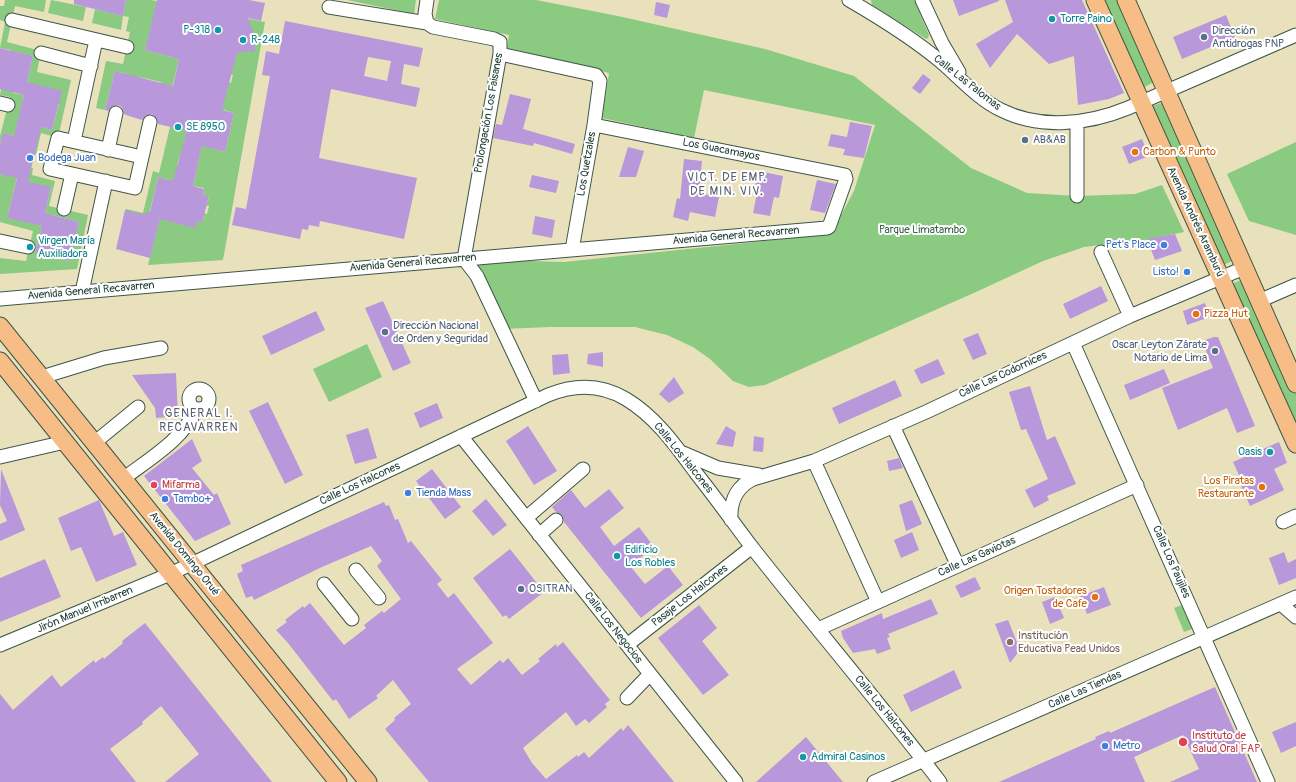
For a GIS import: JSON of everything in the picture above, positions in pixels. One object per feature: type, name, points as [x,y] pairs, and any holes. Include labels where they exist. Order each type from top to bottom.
[{"type":"main road","name":"Avenida Andrés Aramburú","points":[[1095,0],[1296,444]]},
{"type":"main road","points":[[1126,0],[1296,384]]},
{"type":"main road","name":"Avenida Domingo Orué","points":[[0,326],[368,782]]},
{"type":"main road","name":"Avenida Domingo Orué","points":[[0,361],[338,782]]},
{"type":"street","points":[[330,8],[426,23],[425,14],[427,0]]},
{"type":"street","name":"Calle Las Palomas","points":[[849,0],[889,23],[1001,110],[1036,121],[1077,123],[1103,116],[1167,91],[1296,35]]},
{"type":"street","points":[[922,0],[942,43],[965,82]]},
{"type":"street","points":[[12,20],[127,47]]},
{"type":"street","name":"Prolongación Los Faisanes","points":[[426,23],[433,27],[497,40],[500,42],[500,54],[464,259]]},
{"type":"street","points":[[74,141],[96,40]]},
{"type":"street","points":[[41,53],[90,66]]},
{"type":"street","name":"Los Quetzales","points":[[500,54],[596,75],[600,80],[594,125],[572,250]]},
{"type":"street","points":[[108,150],[116,113]]},
{"type":"street","points":[[142,157],[58,138],[50,169],[135,188],[150,122]]},
{"type":"street","points":[[1077,123],[1077,196]]},
{"type":"street","name":"Los Guacamayos","points":[[594,125],[845,175],[846,177],[829,227],[827,228]]},
{"type":"street","points":[[64,209],[72,174]]},
{"type":"street","points":[[82,292],[106,181]]},
{"type":"street","name":"Avenida General Recavarren","points":[[0,299],[827,228]]},
{"type":"street","points":[[0,241],[28,247]]},
{"type":"street","points":[[1101,252],[1130,316]]},
{"type":"street","points":[[464,259],[477,276],[536,401]]},
{"type":"street","name":"Calle Las Codornices","points":[[680,451],[718,468],[760,475],[774,473],[814,461],[1130,316],[1244,268]]},
{"type":"street","points":[[1259,300],[1296,285]]},
{"type":"street","name":"Calle Los Paujiles","points":[[1073,343],[1268,782]]},
{"type":"street","points":[[42,377],[104,358],[161,348]]},
{"type":"street","name":"Calle Los Halcones","points":[[170,574],[558,391],[577,387],[594,387],[609,391],[626,399],[646,413],[680,451],[752,547],[940,782]]},
{"type":"street","points":[[94,443],[138,407]]},
{"type":"street","points":[[123,479],[180,434],[190,422],[196,409]]},
{"type":"street","points":[[893,426],[958,566]]},
{"type":"street","name":"Calle Los Negocios","points":[[460,436],[736,782]]},
{"type":"street","points":[[0,457],[65,442]]},
{"type":"street","points":[[814,461],[878,602]]},
{"type":"street","points":[[526,518],[583,469]]},
{"type":"street","name":"Calle Las Codornices","points":[[731,520],[732,503],[738,490],[748,481],[760,475]]},
{"type":"street","name":"Calle Las Gaviotas","points":[[818,629],[1136,485]]},
{"type":"street","points":[[1283,522],[1296,516]]},
{"type":"street","points":[[539,535],[556,520]]},
{"type":"street","name":"Pasaje Los Halcones","points":[[627,645],[752,547]]},
{"type":"street","points":[[356,570],[379,598]]},
{"type":"street","name":"Jirón Manuel Irribarren","points":[[0,646],[170,574]]},
{"type":"street","points":[[324,584],[352,618]]},
{"type":"street","name":"Calle Las Tiendas","points":[[874,782],[1296,597]]},
{"type":"street","points":[[1281,604],[1296,617]]},
{"type":"street","points":[[627,698],[650,674]]},
{"type":"green space","points":[[5,0],[46,0],[44,12],[15,6],[7,42],[41,51],[37,72],[71,80],[58,138],[41,133],[36,155],[14,136],[3,133],[0,145],[0,136],[10,97],[0,95],[2,84],[14,87],[13,93],[24,95],[18,121],[42,122],[41,127],[52,130],[59,104],[27,82],[33,56],[23,54],[9,57],[11,50],[0,48],[5,22],[0,20],[0,6],[4,6]]},
{"type":"green space","points":[[51,0],[86,7],[83,21],[48,13]]},
{"type":"green space","points":[[126,0],[151,0],[265,22],[223,260],[148,265],[161,214],[202,222],[204,216],[200,215],[201,212],[207,214],[209,206],[203,205],[204,202],[207,203],[209,197],[203,195],[204,188],[193,186],[203,141],[215,144],[214,149],[225,152],[234,113],[224,110],[222,117],[184,159],[179,158],[177,165],[182,167],[183,177],[168,186],[170,180],[158,177],[147,223],[125,210],[143,213],[153,171],[159,173],[170,127],[227,92],[228,86],[225,85],[226,81],[231,83],[233,75],[228,74],[155,11],[145,50],[179,59],[171,92],[160,89],[161,82],[139,77],[137,83],[125,80],[127,74],[115,71],[105,110],[96,108],[106,61],[123,64],[130,32],[126,31],[129,17],[123,16]]},
{"type":"green space","points":[[347,0],[416,0],[414,14]]},
{"type":"green space","name":"Parque Limatambo","points":[[439,0],[536,0],[618,16],[765,49],[854,76],[971,168],[1027,193],[1077,196],[1135,194],[1162,185],[1184,232],[1145,240],[1084,247],[1043,261],[765,385],[749,387],[733,381],[710,359],[693,347],[667,335],[635,327],[550,327],[502,329],[464,259],[564,262],[831,234],[854,191],[875,125],[704,90],[694,138],[602,118],[609,73],[507,48],[509,35],[435,19]]},
{"type":"green space","points":[[871,0],[914,0],[929,35],[928,38],[926,39],[872,5]]},
{"type":"green space","points":[[1101,0],[1120,0],[1156,81],[1141,89]]},
{"type":"green space","points":[[95,9],[123,16],[121,30],[92,23]]},
{"type":"green space","points":[[1165,102],[1237,259],[1221,266],[1148,107]]},
{"type":"green space","points":[[1296,142],[1296,235],[1249,221],[1227,174]]},
{"type":"green space","points":[[31,168],[33,168],[32,175],[55,181],[49,206],[88,215],[77,269],[0,274],[0,258],[26,261],[33,231],[0,222],[0,174],[5,175],[6,170],[18,173],[7,218],[18,220],[32,219],[31,223],[42,226],[35,253],[60,254],[59,259],[70,261],[79,222],[45,213],[51,187],[26,188]]},
{"type":"green space","points":[[1246,278],[1296,389],[1296,431],[1229,285]]},
{"type":"green space","points":[[367,344],[382,377],[329,402],[313,369]]},
{"type":"green space","points":[[1182,605],[1192,629],[1184,632],[1174,608]]},
{"type":"building","points":[[74,0],[126,0],[123,16],[74,4]]},
{"type":"building","points":[[157,0],[249,0],[265,3],[261,21],[248,18],[255,37],[255,52],[247,51],[237,53],[222,110],[234,113],[225,152],[202,146],[193,186],[204,189],[203,195],[209,196],[202,223],[197,221],[195,228],[160,219],[150,258],[116,249],[125,210],[141,214],[150,212],[158,177],[173,181],[187,131],[158,124],[157,119],[152,114],[147,115],[142,120],[129,116],[124,114],[122,107],[118,105],[113,106],[108,111],[105,110],[115,71],[173,86],[179,59],[145,50]]},
{"type":"building","points":[[953,0],[999,0],[999,1],[959,16]]},
{"type":"building","points":[[1005,0],[1082,0],[1124,93],[1109,99],[1078,105],[1074,56],[1049,64],[1017,34],[990,68],[976,44],[1013,22]]},
{"type":"building","points":[[656,2],[670,5],[667,18],[654,15]]},
{"type":"building","name":"Dirección Antidrogas PNP","points":[[1226,15],[1235,37],[1182,59],[1173,37]]},
{"type":"building","points":[[285,21],[423,48],[419,67],[404,64],[401,84],[420,88],[416,107],[331,89],[319,158],[417,178],[404,239],[320,221],[319,227],[309,225],[308,230],[302,229],[300,239],[232,225],[236,207],[246,209],[270,76],[262,75],[266,51],[279,54]],"holes":[[[368,57],[391,61],[387,81],[364,76]]]},
{"type":"building","points":[[0,48],[33,56],[27,82],[62,91],[52,130],[41,127],[28,182],[51,187],[45,213],[79,222],[70,261],[35,253],[42,226],[7,218],[17,178],[0,174],[0,145],[3,133],[14,136],[24,95],[0,89]]},
{"type":"building","points":[[923,74],[931,80],[920,94],[912,88]]},
{"type":"building","points":[[510,94],[531,99],[523,129],[575,144],[572,154],[534,143],[533,146],[493,138],[496,124],[502,125]]},
{"type":"building","points":[[850,122],[872,126],[864,158],[843,155],[845,149],[828,146],[831,134],[847,137]]},
{"type":"building","name":"Carbon & Punto","points":[[1142,139],[1149,156],[1129,164],[1122,147]]},
{"type":"building","points":[[628,147],[644,151],[636,177],[619,177]]},
{"type":"building","points":[[684,159],[702,161],[699,193],[719,197],[715,217],[690,212],[688,221],[673,217],[677,198],[680,199]]},
{"type":"building","points":[[758,171],[783,176],[779,198],[774,197],[770,216],[753,213],[757,193],[754,193]]},
{"type":"building","points":[[532,175],[559,181],[556,193],[529,187]]},
{"type":"building","points":[[817,180],[836,184],[825,213],[810,210]]},
{"type":"building","points":[[535,216],[555,220],[552,238],[532,234]]},
{"type":"building","name":"Pet's Place","points":[[1175,234],[1182,251],[1155,260],[1147,239]]},
{"type":"building","points":[[1101,286],[1108,301],[1070,319],[1063,304]]},
{"type":"building","points":[[383,301],[411,363],[393,371],[365,308]]},
{"type":"building","name":"Pizza Hut","points":[[1205,303],[1210,317],[1187,325],[1183,311]]},
{"type":"building","points":[[316,311],[325,330],[271,355],[262,336]]},
{"type":"building","points":[[978,333],[987,354],[973,360],[963,339]]},
{"type":"building","points":[[1218,337],[1255,426],[1237,433],[1227,408],[1178,430],[1162,388],[1213,368],[1202,341]]},
{"type":"building","points":[[603,352],[603,367],[587,364],[588,354]]},
{"type":"building","points":[[568,354],[570,373],[553,375],[552,355]]},
{"type":"building","points":[[938,359],[945,374],[921,384],[914,370]]},
{"type":"building","points":[[1164,369],[1170,383],[1130,400],[1124,385]]},
{"type":"building","points":[[176,373],[178,416],[156,418],[155,408],[132,375]]},
{"type":"building","points":[[674,377],[684,393],[669,403],[659,394]]},
{"type":"building","points":[[895,380],[902,396],[839,424],[832,408]]},
{"type":"building","points":[[1030,386],[1047,440],[1055,436],[1076,484],[1047,496],[1049,500],[1034,508],[1025,490],[1048,479],[1026,429],[1021,430],[1009,392]]},
{"type":"building","points":[[268,402],[303,475],[285,484],[249,411]]},
{"type":"building","points":[[437,403],[443,418],[420,428],[414,413]]},
{"type":"building","points":[[528,426],[557,471],[534,485],[506,441]]},
{"type":"building","points":[[726,426],[736,432],[733,447],[716,444]]},
{"type":"building","points":[[368,428],[377,458],[355,464],[346,435]]},
{"type":"building","points":[[754,436],[764,438],[763,452],[753,451]]},
{"type":"building","points":[[192,439],[202,461],[192,468],[214,495],[217,493],[231,524],[195,541],[144,476]]},
{"type":"building","points":[[1279,442],[1287,463],[1274,469],[1284,490],[1250,506],[1233,462]]},
{"type":"building","points":[[899,458],[903,468],[889,471],[887,461]]},
{"type":"building","points":[[1,469],[25,530],[0,541],[0,524],[7,521],[0,505]]},
{"type":"building","points":[[432,469],[461,507],[445,519],[416,481]]},
{"type":"building","name":"Edificio Los Robles","points":[[609,489],[624,508],[600,527],[614,546],[639,527],[654,547],[630,566],[645,584],[668,566],[683,585],[641,618],[564,522],[562,515],[556,512],[552,507],[571,490],[585,508]]},
{"type":"building","points":[[486,499],[507,525],[493,536],[472,511]]},
{"type":"building","points":[[99,500],[114,536],[123,532],[137,565],[96,582],[81,547],[71,551],[58,518]]},
{"type":"building","points":[[912,500],[922,524],[906,531],[899,505]]},
{"type":"building","points":[[384,502],[386,506],[389,505],[395,520],[398,519],[408,543],[411,541],[442,580],[437,584],[448,598],[454,593],[493,643],[457,669],[471,685],[500,660],[503,663],[508,658],[522,675],[540,661],[538,659],[556,644],[557,647],[563,642],[610,700],[605,704],[607,707],[589,723],[585,719],[576,726],[566,712],[523,748],[532,763],[546,779],[577,755],[578,757],[584,752],[589,758],[621,728],[623,731],[628,725],[674,782],[429,782],[385,729],[395,720],[394,718],[411,704],[393,680],[376,696],[378,698],[349,719],[336,699],[333,701],[288,643],[276,630],[287,622],[285,620],[303,606],[304,608],[310,603],[344,645],[366,628],[364,625],[382,611],[384,613],[401,599],[377,566],[382,561],[371,546],[322,567],[254,600],[252,596],[246,598],[237,574],[243,571],[241,565]]},
{"type":"building","points":[[912,532],[919,550],[901,558],[894,540]]},
{"type":"building","points":[[510,549],[544,592],[509,619],[506,615],[503,617],[473,578]]},
{"type":"building","points":[[1284,552],[1288,563],[1296,559],[1296,578],[1279,585],[1269,558]]},
{"type":"building","points":[[45,559],[61,597],[0,622],[0,578]]},
{"type":"building","points":[[975,577],[981,589],[961,598],[955,586]]},
{"type":"building","points":[[1104,587],[1111,605],[1087,614],[1080,596]]},
{"type":"building","points":[[1055,597],[1064,618],[1050,624],[1042,602]]},
{"type":"building","points":[[931,599],[938,614],[888,634],[890,637],[887,638],[891,649],[877,654],[875,649],[853,653],[843,638],[841,631],[882,613],[883,619]]},
{"type":"building","points":[[699,605],[717,628],[702,641],[729,675],[703,695],[658,638]]},
{"type":"building","points":[[1008,620],[1020,650],[1010,663],[995,624]]},
{"type":"building","points":[[145,623],[272,782],[165,782],[199,754],[161,706],[142,722],[143,724],[110,749],[136,782],[0,782],[0,694],[13,710],[52,675],[61,687],[94,660],[95,663],[103,657],[104,659],[123,643],[122,641]]},
{"type":"building","points":[[954,670],[962,688],[911,712],[903,695]]},
{"type":"building","name":"Instituto de Salud Oral FAP","points":[[1215,687],[1257,782],[1170,782],[1199,769],[1183,735],[1134,757],[1145,782],[999,782],[1096,739],[1095,737],[1109,731],[1110,733]]},
{"type":"building","points":[[1296,722],[1296,746],[1281,753],[1272,732]]},
{"type":"building","name":"Admiral Casinos","points":[[806,737],[843,782],[756,782]]},
{"type":"place","name":"Torre Paino","points":[[1052,19]]},
{"type":"place","name":"P-318","points":[[218,30]]},
{"type":"place","name":"Dirección Antidrogas PNP","points":[[1204,37]]},
{"type":"place","name":"R-248","points":[[243,40]]},
{"type":"place","name":"SE 8950","points":[[178,127]]},
{"type":"place","name":"AB&AB","points":[[1025,140]]},
{"type":"place","name":"Carbon & Punto","points":[[1135,152]]},
{"type":"place","name":"Bodega Juan","points":[[30,158]]},
{"type":"place","name":"Pet's Place","points":[[1164,245]]},
{"type":"place","name":"Virgen María Auxiliadora","points":[[30,247]]},
{"type":"place","name":"Listo!","points":[[1187,272]]},
{"type":"place","name":"Pizza Hut","points":[[1196,314]]},
{"type":"place","name":"Dirección Nacional de Orden y Seguridad","points":[[385,332]]},
{"type":"place","name":"Oscar Leyton Zárate Notario de Lima","points":[[1215,351]]},
{"type":"place","name":"Oasis","points":[[1270,452]]},
{"type":"place","name":"Mifarma","points":[[154,485]]},
{"type":"place","name":"Los Piratas Restaurante","points":[[1262,487]]},
{"type":"place","name":"Tienda Mass","points":[[408,493]]},
{"type":"place","name":"Tambo+","points":[[165,499]]},
{"type":"place","name":"Edificio Los Robles","points":[[617,556]]},
{"type":"place","name":"OSITRAN","points":[[521,589]]},
{"type":"place","name":"Origen Tostadores de Cafe","points":[[1095,597]]},
{"type":"place","name":"Institución Educativa Pead Unidos","points":[[1010,642]]},
{"type":"place","name":"Instituto de Salud Oral FAP","points":[[1183,742]]},
{"type":"place","name":"Metro","points":[[1105,746]]},
{"type":"place","name":"Admiral Casinos","points":[[803,757]]},
{"type":"district","name":"VICT. DE EMP. DE MIN. VIV.","points":[[727,185]]},
{"type":"district","name":"GENERAL I. RECAVARREN","points":[[199,421]]}]
